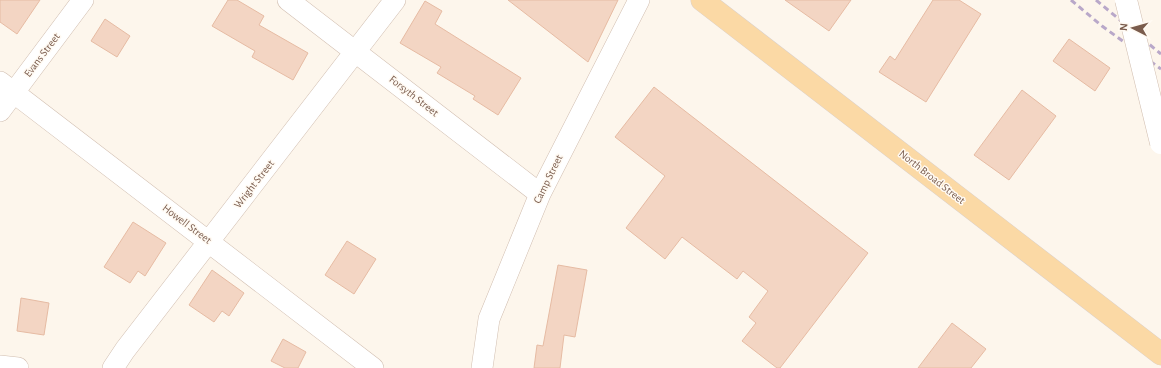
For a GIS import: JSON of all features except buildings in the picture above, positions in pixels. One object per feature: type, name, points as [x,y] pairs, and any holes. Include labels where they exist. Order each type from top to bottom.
[{"type":"main road","name":"North Broad Street","points":[[702,0],[1161,354]]},
{"type":"street","name":"Evans Street","points":[[0,111],[7,87],[83,0]]},
{"type":"street","name":"Forsyth Street","points":[[288,0],[540,194]]},
{"type":"street","name":"Wright Street","points":[[113,368],[125,350],[394,0]]},
{"type":"street","name":"Camp Street","points":[[482,368],[490,319],[540,194],[639,0]]},
{"type":"street","points":[[1126,0],[1161,142]]},
{"type":"street","name":"Howell Street","points":[[7,87],[373,368]]},
{"type":"street","points":[[0,366],[18,368]]},
{"type":"railway","points":[[1071,0],[1102,26],[1161,69]]},
{"type":"railway","points":[[1096,0],[1161,54]]}]
